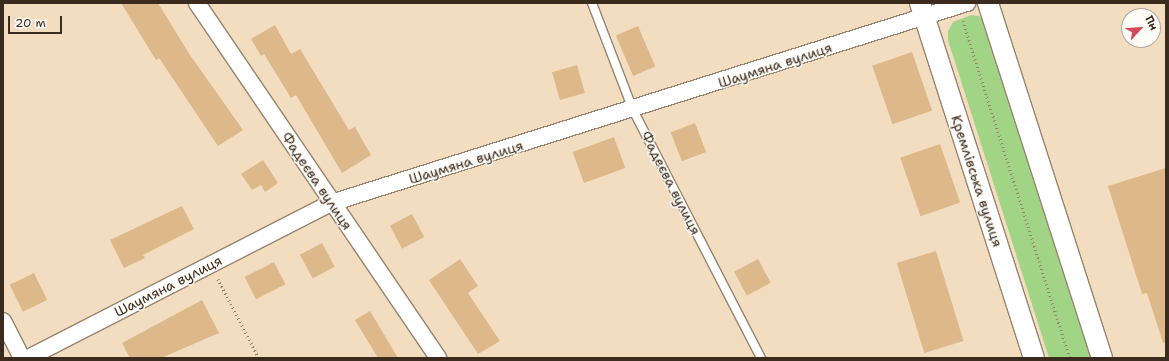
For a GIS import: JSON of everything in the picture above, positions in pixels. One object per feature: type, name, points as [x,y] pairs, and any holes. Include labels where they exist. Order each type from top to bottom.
[{"type":"street","name":"Фадеєва вулиця","points":[[197,3],[331,203],[438,358]]},
{"type":"street","points":[[988,3],[1102,358]]},
{"type":"street","name":"Шаумяна вулиця","points":[[28,358],[331,203],[633,110],[922,10],[963,4]]},
{"type":"street","name":"Кремлівська вулиця","points":[[922,10],[1034,358]]},
{"type":"street","points":[[3,321],[22,358]]},
{"type":"lane","name":"Фадеєва вулиця","points":[[592,3],[633,110],[761,358]]},
{"type":"path","points":[[963,4],[1070,358]]},
{"type":"path","points":[[210,265],[259,358]]},
{"type":"green space","points":[[971,15],[979,16],[986,24],[1091,358],[1049,358],[948,40],[948,31],[953,22]]},
{"type":"building","points":[[121,3],[158,3],[190,55],[243,130],[218,146],[159,58],[156,60]]},
{"type":"building","points":[[275,25],[291,54],[300,49],[349,130],[355,127],[371,155],[342,173],[296,95],[291,98],[264,54],[261,56],[251,39]]},
{"type":"building","points":[[638,26],[655,67],[633,76],[616,35]]},
{"type":"building","points":[[912,52],[932,111],[892,124],[872,66]]},
{"type":"building","points":[[577,65],[585,93],[560,100],[552,72]]},
{"type":"building","points":[[695,123],[706,152],[682,161],[671,132]]},
{"type":"building","points":[[614,137],[625,168],[584,183],[573,152]]},
{"type":"building","points":[[940,144],[960,203],[920,216],[900,158]]},
{"type":"building","points":[[263,160],[278,183],[265,192],[261,185],[252,190],[241,174]]},
{"type":"building","points":[[1166,168],[1166,342],[1163,343],[1147,293],[1142,294],[1108,186]]},
{"type":"building","points":[[182,206],[194,229],[143,255],[145,258],[124,268],[110,240]]},
{"type":"building","points":[[412,214],[424,237],[402,249],[390,226]]},
{"type":"building","points":[[322,243],[335,267],[313,279],[300,255]]},
{"type":"building","points":[[936,251],[963,341],[924,353],[897,263]]},
{"type":"building","points":[[460,259],[478,286],[468,293],[500,341],[478,354],[429,280]]},
{"type":"building","points":[[758,259],[771,283],[747,296],[734,272]]},
{"type":"building","points":[[274,262],[285,284],[256,299],[245,277]]},
{"type":"building","points":[[34,273],[47,300],[23,312],[10,285]]},
{"type":"building","points":[[202,300],[219,333],[161,358],[130,358],[122,343]]},
{"type":"building","points":[[370,311],[398,358],[378,358],[355,320]]}]
